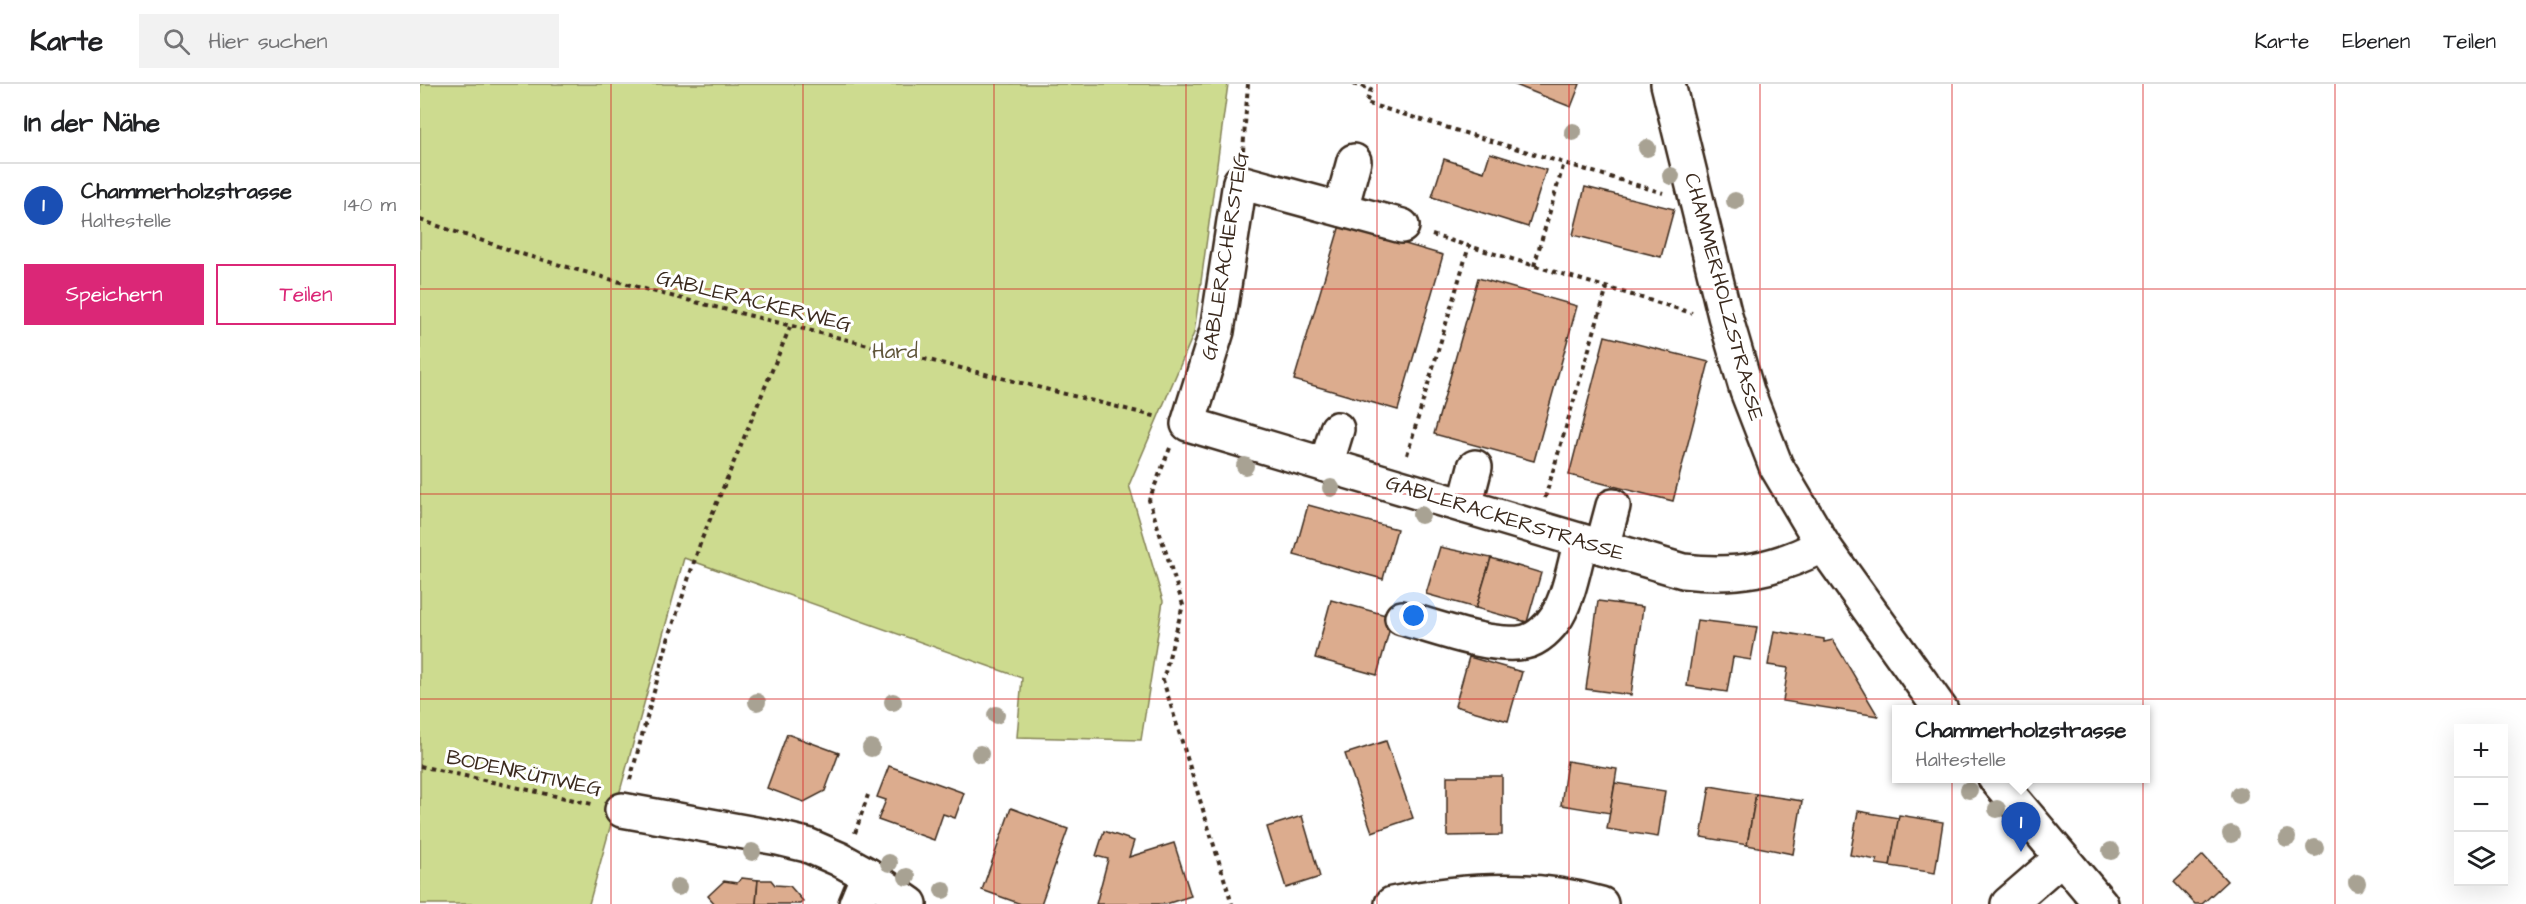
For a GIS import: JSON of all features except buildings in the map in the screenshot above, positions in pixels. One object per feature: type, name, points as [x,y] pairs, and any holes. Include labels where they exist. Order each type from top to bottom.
[{"type":"street","name":"CHAMMERHOLZSTRASSE","points":[[1668,84],[1725,316],[1746,391],[1776,466],[1823,545],[1937,705]]},
{"type":"street","points":[[1341,209],[1354,161]]},
{"type":"street","points":[[1240,182],[1402,226]]},
{"type":"street","name":"GABLERACHERSTEIG","points":[[1185,423],[1216,331],[1240,182]]},
{"type":"street","name":"GABLERACKERSTRASSE","points":[[1185,423],[1683,571],[1711,574],[1764,569],[1792,561],[1823,545]]},
{"type":"street","points":[[1326,465],[1337,429]]},
{"type":"street","points":[[1465,506],[1475,467]]},
{"type":"street","points":[[1402,618],[1471,637],[1506,643],[1526,642],[1543,633],[1557,616],[1591,544],[1613,506]]},
{"type":"street","points":[[1999,783],[2101,904]]},
{"type":"street","points":[[622,810],[807,845],[839,859],[862,890],[910,904]]},
{"type":"street","points":[[2008,904],[2061,858]]},
{"type":"street","points":[[1392,904],[1426,897],[1497,892],[1565,897],[1601,904]]},
{"type":"path","name":"GABLERACHERSTEIG","points":[[1240,182],[1248,84]]},
{"type":"path","points":[[1353,84],[1371,89],[1366,103],[1650,189]]},
{"type":"path","points":[[1534,266],[1564,163]]},
{"type":"path","name":"GABLERACKERWEG","points":[[420,220],[525,255],[659,294],[1185,423]]},
{"type":"path","points":[[1402,226],[1702,316],[1725,316]]},
{"type":"path","points":[[1398,486],[1469,246]]},
{"type":"path","points":[[1537,528],[1608,288]]},
{"type":"path","points":[[622,810],[668,640],[701,541],[790,327]]},
{"type":"path","points":[[1185,423],[1149,500],[1183,605],[1163,680],[1232,904]]},
{"type":"path","name":"BODENRÜTIWEG","points":[[420,766],[622,810]]},
{"type":"path","points":[[859,840],[855,831],[868,795]]},
{"type":"green space","name":"Hard","points":[[420,84],[1228,84],[1194,333],[1129,485],[1163,601],[1141,740],[1017,737],[1022,678],[684,558],[589,904],[420,904]]},
{"type":"place","name":"Chammerholzstrasse","points":[[2021,852]]}]
